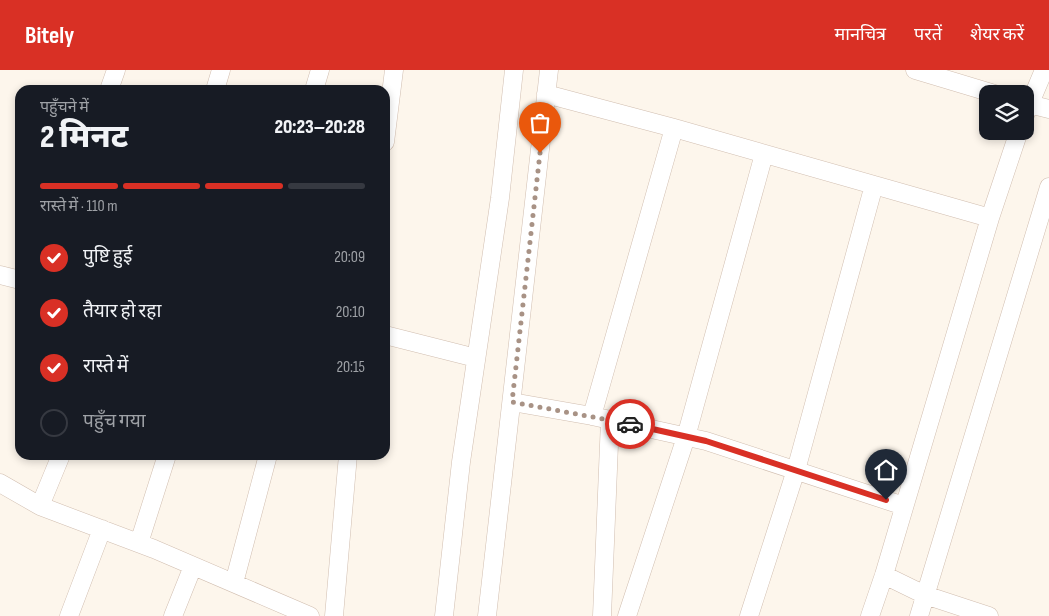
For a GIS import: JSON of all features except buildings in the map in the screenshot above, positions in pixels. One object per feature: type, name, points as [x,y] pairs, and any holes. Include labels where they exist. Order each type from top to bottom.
[{"type":"street","points":[[111,85],[116,70]]},
{"type":"street","points":[[216,85],[221,70]]},
{"type":"street","points":[[316,85],[320,70]]},
{"type":"street","points":[[390,102],[394,70]]},
{"type":"street","points":[[444,616],[461,462],[500,198],[514,70]]},
{"type":"street","points":[[487,616],[549,70]]},
{"type":"street","points":[[915,70],[979,89]]},
{"type":"street","points":[[1034,91],[1044,70]]},
{"type":"street","points":[[546,94],[674,128],[990,218]]},
{"type":"street","points":[[1034,108],[1049,110]]},
{"type":"street","points":[[592,416],[674,128]]},
{"type":"street","points":[[870,616],[884,575],[990,218],[1016,140]]},
{"type":"street","points":[[627,616],[686,437],[764,154]]},
{"type":"street","points":[[749,616],[796,470],[874,185]]},
{"type":"street","points":[[919,616],[1042,239],[1049,187]]},
{"type":"street","points":[[0,275],[15,279]]},
{"type":"street","points":[[390,335],[476,358]]},
{"type":"street","points":[[512,402],[592,416],[686,437],[796,470],[904,506]]},
{"type":"street","points":[[602,616],[610,420]]},
{"type":"street","points":[[40,506],[59,460]]},
{"type":"street","points":[[140,543],[165,460]]},
{"type":"street","points":[[234,583],[267,460]]},
{"type":"street","points":[[334,616],[348,460]]},
{"type":"street","points":[[0,483],[40,506],[140,543],[234,583],[281,610],[310,616]]},
{"type":"street","points":[[69,616],[102,530]]},
{"type":"street","points":[[173,616],[193,566]]},
{"type":"street","points":[[884,575],[925,595],[989,616]]},
{"type":"way so far","points":[[540,153],[512,402],[630,424]]},
{"type":"route","points":[[630,424],[706,441],[886,500]]}]
